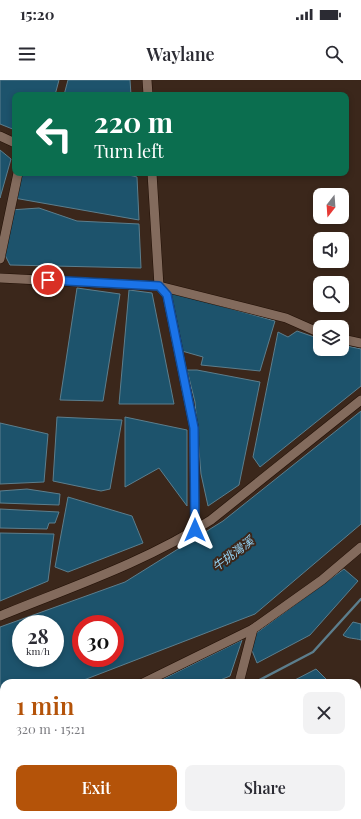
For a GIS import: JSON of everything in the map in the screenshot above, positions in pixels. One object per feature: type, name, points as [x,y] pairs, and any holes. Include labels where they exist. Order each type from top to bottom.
[{"type":"street","points":[[147,80],[148,92]]},
{"type":"street","points":[[0,136],[12,142]]},
{"type":"street","points":[[0,259],[17,176]]},
{"type":"street","points":[[152,176],[159,286],[167,295],[194,428],[195,530]]},
{"type":"street","points":[[0,278],[159,286],[286,318],[313,330]]},
{"type":"street","points":[[349,340],[361,343]]},
{"type":"street","points":[[0,616],[122,567],[195,530],[211,520],[361,400]]},
{"type":"street","points":[[151,679],[253,629],[322,580],[361,547]]},
{"type":"street","points":[[240,679],[253,629]]},
{"type":"water","points":[[0,80],[59,80],[56,92],[12,92],[12,129],[0,124]]},
{"type":"water","points":[[68,80],[130,80],[131,92],[65,92]]},
{"type":"water","points":[[0,150],[11,159],[0,198]]},
{"type":"water","points":[[18,176],[133,176],[137,177],[139,220],[14,198]]},
{"type":"water","points":[[39,208],[77,221],[139,224],[141,268],[10,265],[4,253],[10,210]]},
{"type":"water","points":[[77,288],[120,294],[103,401],[60,400]]},
{"type":"water","points":[[129,290],[152,293],[174,404],[119,404]]},
{"type":"water","points":[[171,292],[275,321],[260,371],[201,365],[203,357],[182,351]]},
{"type":"water","points":[[297,331],[313,337],[313,356],[349,356],[349,346],[361,349],[361,386],[260,467],[253,457],[278,332],[288,337]]},
{"type":"water","points":[[187,370],[197,370],[260,382],[239,485],[208,506],[201,474],[195,402]]},
{"type":"water","name":"牛挑灣溪","points":[[361,411],[361,524],[255,614],[124,664],[124,615],[72,615],[72,667],[118,667],[86,679],[0,679],[0,627],[12,623],[12,667],[64,667],[64,615],[33,615],[125,582],[223,521]]},
{"type":"water","points":[[57,417],[122,420],[110,489],[101,491],[53,481]]},
{"type":"water","points":[[125,417],[187,430],[187,506],[159,468],[125,487]]},
{"type":"water","points":[[0,423],[48,434],[44,482],[0,484]]},
{"type":"water","points":[[27,489],[60,494],[59,505],[0,503],[0,491]]},
{"type":"water","points":[[68,497],[132,516],[143,543],[68,572],[55,567]]},
{"type":"water","points":[[0,509],[59,512],[55,523],[49,523],[47,529],[0,528]]},
{"type":"water","points":[[0,533],[54,534],[48,581],[0,601]]},
{"type":"water","points":[[344,569],[358,581],[310,635],[257,663],[251,648],[255,634]]},
{"type":"water","points":[[353,622],[361,624],[361,640],[349,638],[343,635]]},
{"type":"water","points":[[242,640],[230,676],[223,679],[163,679]]},
{"type":"water","points":[[316,669],[326,679],[297,679]]},
{"type":"waterway","points":[[262,679],[313,652],[361,599]]},
{"type":"route","points":[[48,280],[159,286],[167,295],[194,428],[195,530]]}]
